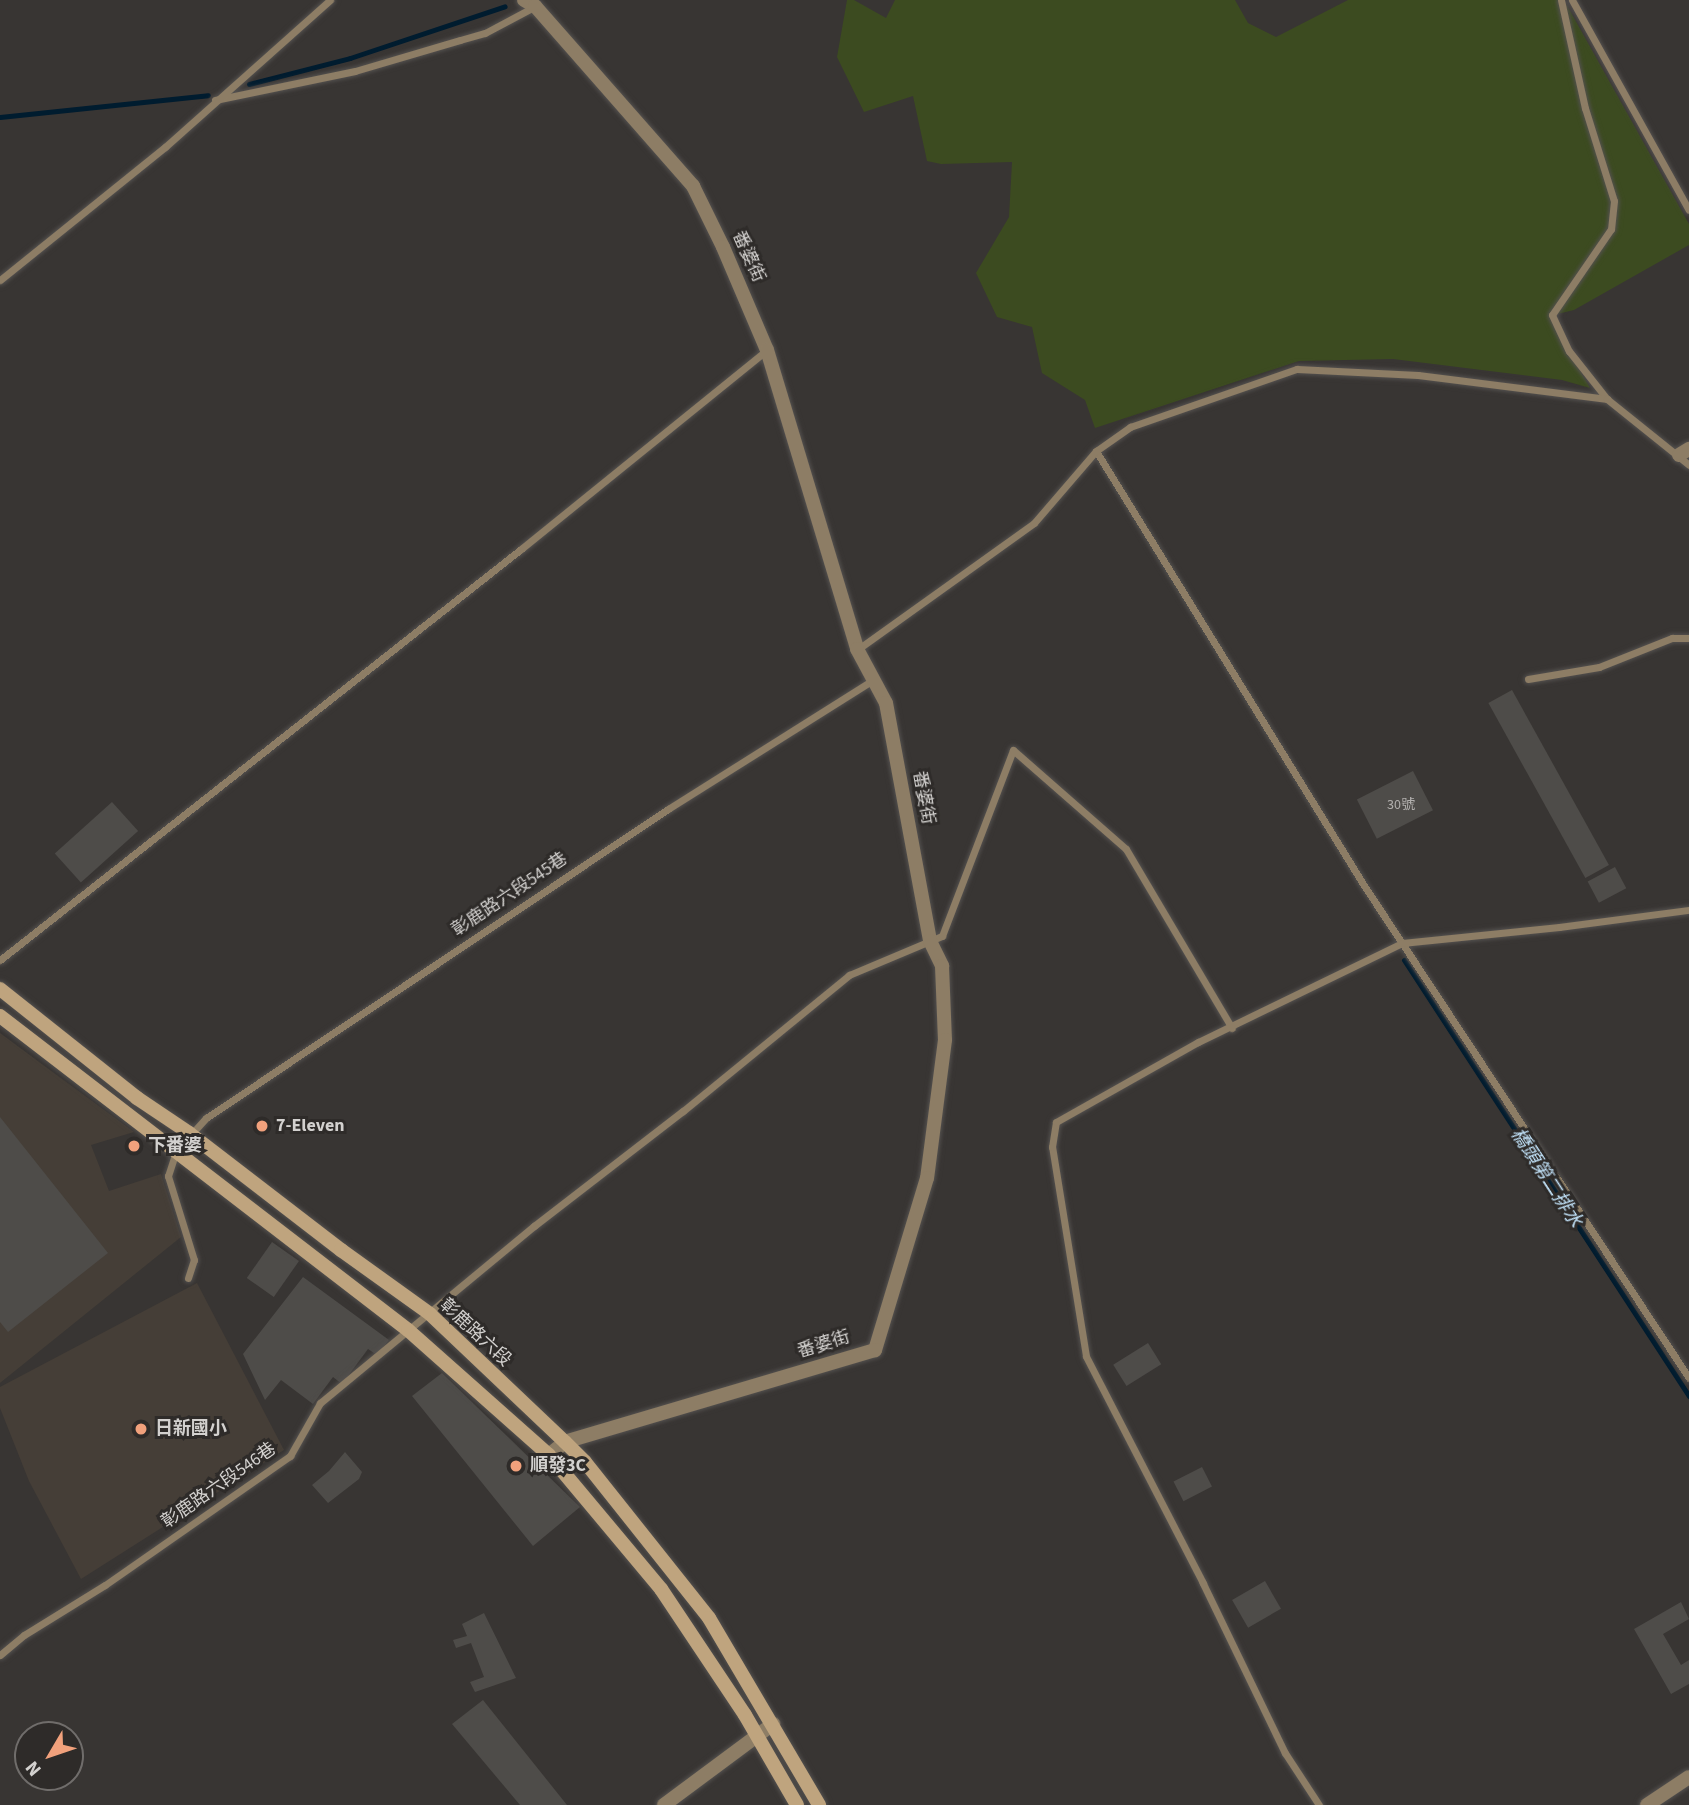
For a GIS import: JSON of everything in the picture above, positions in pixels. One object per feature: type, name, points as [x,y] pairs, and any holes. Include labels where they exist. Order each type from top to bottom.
[{"type":"main road","name":"彰鹿路六段","points":[[0,989],[137,1098],[189,1133],[341,1250],[430,1314],[565,1442],[585,1462],[709,1618],[774,1724],[819,1805]]},
{"type":"main road","points":[[0,1016],[408,1330],[549,1455],[661,1589],[756,1735],[797,1805]]},
{"type":"street","name":"番婆街","points":[[530,3],[693,186],[767,350],[857,649],[886,703],[930,942],[942,966],[945,1040],[927,1178],[875,1350],[565,1442],[549,1455]]},
{"type":"street","points":[[664,1805],[774,1724]]},
{"type":"street","points":[[1647,1805],[1689,1777]]},
{"type":"lane","points":[[0,280],[165,147],[330,0]]},
{"type":"lane","points":[[1561,0],[1585,108],[1614,201],[1611,229],[1552,314],[1569,351],[1608,399],[1686,457]]},
{"type":"lane","points":[[1572,0],[1689,209]]},
{"type":"lane","points":[[214,101],[355,71],[485,33],[530,3]]},
{"type":"lane","points":[[0,960],[532,540],[767,350]]},
{"type":"lane","points":[[857,649],[1034,523],[1096,451],[1130,427],[1297,369],[1418,375],[1608,399]]},
{"type":"lane","points":[[1096,451],[1402,943],[1689,1378]]},
{"type":"lane","points":[[1528,679],[1599,667],[1672,638],[1689,638]]},
{"type":"lane","name":"彰鹿路六段545巷","points":[[176,1151],[189,1133],[206,1118],[668,809],[873,679]]},
{"type":"lane","points":[[930,942],[942,936],[1013,750],[1126,849],[1232,1028]]},
{"type":"lane","points":[[1319,1805],[1284,1753],[1203,1583],[1086,1356],[1052,1147],[1056,1122],[1198,1042],[1232,1028],[1402,943],[1689,910]]},
{"type":"lane","name":"彰鹿路六段546巷","points":[[0,1655],[24,1635],[105,1585],[290,1456],[320,1403],[534,1226],[683,1111],[849,975],[930,942]]},
{"type":"lane","points":[[176,1151],[168,1176],[194,1260],[188,1278]]},
{"type":"shaded area","points":[[0,1033],[134,1132],[91,1145],[109,1191],[161,1174],[181,1237],[0,1383]]},
{"type":"shaded area","name":"日新國小","points":[[197,1283],[284,1450],[81,1579],[29,1481],[0,1408],[0,1387]]},
{"type":"green space","points":[[847,0],[854,0],[886,18],[895,0],[1235,0],[1248,23],[1276,37],[1348,0],[1564,0],[1689,224],[1689,245],[1574,310],[1549,316],[1590,388],[1562,380],[1393,359],[1299,361],[1095,428],[1085,400],[1042,373],[1032,327],[997,317],[976,273],[1009,217],[1012,162],[941,164],[927,161],[913,96],[864,112],[837,57]]},
{"type":"building","points":[[1512,690],[1609,865],[1585,878],[1488,703]]},
{"type":"building","points":[[1413,771],[1433,810],[1377,839],[1357,800]]},
{"type":"building","points":[[112,802],[138,831],[81,883],[55,854]]},
{"type":"building","points":[[1615,867],[1626,888],[1599,903],[1588,882]]},
{"type":"building","points":[[0,1117],[108,1253],[8,1332],[0,1322]]},
{"type":"building","points":[[272,1242],[299,1261],[274,1297],[247,1278]]},
{"type":"building","points":[[303,1277],[389,1340],[377,1355],[368,1349],[342,1384],[333,1377],[313,1404],[281,1380],[265,1400],[243,1354]]},
{"type":"building","points":[[1148,1343],[1161,1364],[1126,1386],[1113,1365]]},
{"type":"building","points":[[442,1373],[580,1507],[533,1546],[412,1396]]},
{"type":"building","points":[[345,1452],[362,1472],[359,1479],[328,1503],[312,1485],[329,1471]]},
{"type":"building","points":[[1202,1467],[1212,1487],[1183,1501],[1173,1482]]},
{"type":"building","points":[[1265,1581],[1281,1609],[1248,1628],[1232,1600]]},
{"type":"building","points":[[1681,1602],[1689,1619],[1663,1634],[1681,1665],[1689,1660],[1689,1684],[1671,1694],[1634,1629]]},
{"type":"building","points":[[484,1613],[516,1678],[475,1692],[470,1682],[484,1677],[471,1643],[456,1648],[453,1640],[467,1636],[462,1624]]},
{"type":"building","points":[[483,1700],[567,1805],[520,1805],[452,1724]]},
{"type":"waterway","points":[[249,84],[350,58],[505,6]]},
{"type":"waterway","points":[[0,117],[208,95]]},
{"type":"waterway","name":"橋頭第二排水","points":[[1404,960],[1689,1396]]},
{"type":"place","name":"7-Eleven","points":[[262,1126]]},
{"type":"place","name":"下番婆","points":[[134,1146]]},
{"type":"place","name":"日新國小","points":[[141,1429]]},
{"type":"place","name":"順發3C","points":[[516,1466]]}]
